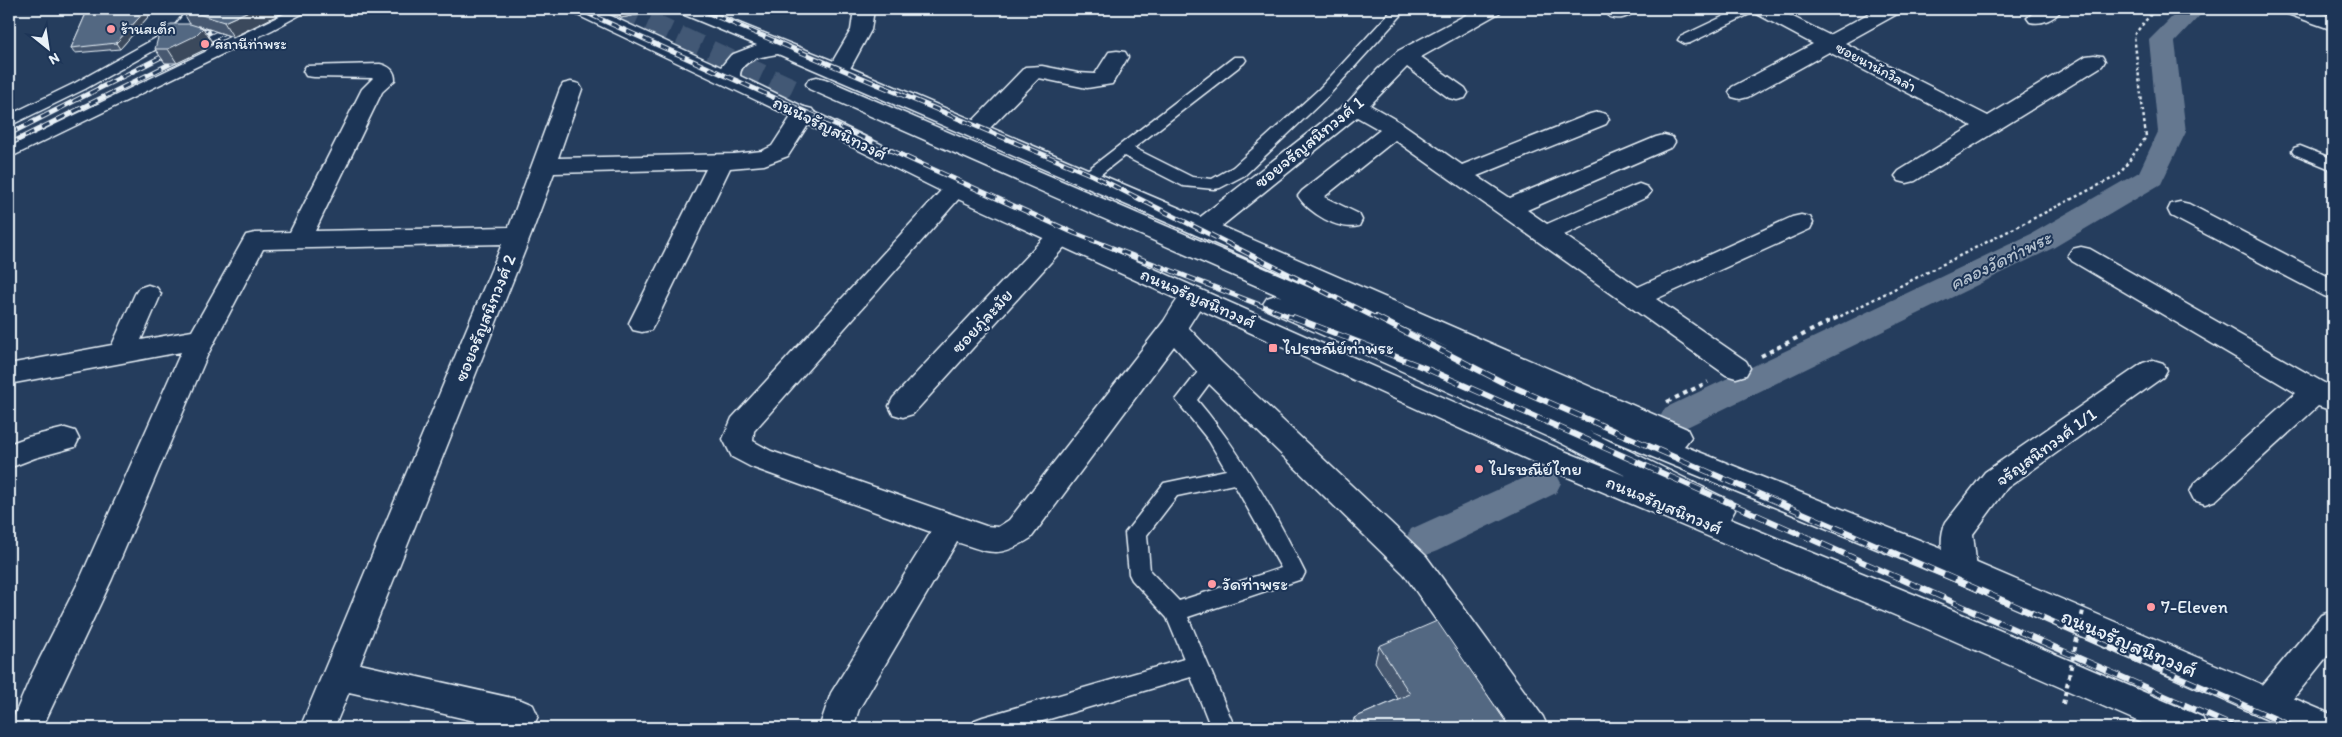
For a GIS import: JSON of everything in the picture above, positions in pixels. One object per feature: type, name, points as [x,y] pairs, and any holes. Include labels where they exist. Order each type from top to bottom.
[{"type":"street","name":"ถนนจรัญสนิทวงศ์","points":[[580,9],[729,80],[814,90],[975,130],[1637,418],[1947,565]]},
{"type":"street","name":"ถนนจรัญสนิทวงศ์","points":[[687,9],[780,47],[814,90],[955,189],[1554,459],[1934,617],[2190,728]]},
{"type":"street","points":[[544,166],[721,162],[774,155],[780,151],[814,90],[861,30],[864,9]]},
{"type":"street","name":"ซอยจรัญสนิทวงศ์ 1","points":[[1203,228],[1356,107],[1386,74],[1406,56],[1492,9]]},
{"type":"street","name":"ซอยนานักวิลล่า","points":[[1762,9],[1989,126]]},
{"type":"street","points":[[1740,92],[1892,9]]},
{"type":"street","points":[[2292,9],[2333,24]]},
{"type":"street","points":[[729,80],[727,73],[730,67],[737,61],[753,53],[780,47]]},
{"type":"street","points":[[1406,56],[1457,93]]},
{"type":"street","points":[[975,130],[1033,72],[1046,71],[1095,82],[1104,79],[1117,57]]},
{"type":"street","points":[[1907,176],[2094,61]]},
{"type":"street","points":[[299,239],[373,89],[384,80],[384,74],[380,70],[314,71]]},
{"type":"street","name":"ซอยจรัญสนิทวงศ์ 2","points":[[317,728],[519,235],[570,89]]},
{"type":"street","name":"ถนนจรัญสนิทวงศ์","points":[[814,90],[1576,414],[1947,565],[2324,728]]},
{"type":"street","name":"ถนนจรัญสนิทวงศ์","points":[[814,90],[1567,433],[1934,617]]},
{"type":"street","points":[[1356,107],[1395,128],[1736,368]]},
{"type":"street","points":[[1460,174],[1598,119]]},
{"type":"street","points":[[1350,220],[1326,209],[1310,196],[1395,128]]},
{"type":"street","points":[[1509,208],[1664,142]]},
{"type":"street","points":[[642,323],[721,162]]},
{"type":"street","points":[[955,189],[742,426],[737,439],[742,449],[761,459],[950,527],[986,539],[1002,540],[1020,529],[1173,328],[1194,297]]},
{"type":"street","points":[[1545,234],[1639,192]]},
{"type":"street","points":[[2180,210],[2333,290]]},
{"type":"street","points":[[1636,298],[1800,223]]},
{"type":"street","points":[[25,728],[43,685],[99,573],[201,339],[255,241],[519,235]]},
{"type":"street","name":"ซอยภู่ละมัย","points":[[903,406],[1060,236]]},
{"type":"street","points":[[2081,255],[2325,396],[2205,492]]},
{"type":"street","points":[[122,353],[148,294]]},
{"type":"street","points":[[1173,328],[1211,369],[1415,565],[1531,728]]},
{"type":"street","points":[[9,374],[201,339]]},
{"type":"street","name":"จรัญสนิทวงศ์ 1/1","points":[[1947,565],[1957,531],[1996,480],[2153,370]]},
{"type":"street","points":[[9,457],[28,448],[65,439]]},
{"type":"street","points":[[836,728],[843,704],[950,527]]},
{"type":"street","points":[[2268,704],[2333,625]]},
{"type":"street","points":[[339,675],[522,716]]},
{"type":"lane","points":[[9,121],[80,86],[177,32],[196,9]]},
{"type":"lane","points":[[9,153],[143,87],[196,64],[304,9]]},
{"type":"lane","points":[[1123,149],[1189,182],[1214,184],[1239,171],[1324,92],[1400,9]]},
{"type":"lane","points":[[1686,40],[1749,9]]},
{"type":"lane","points":[[177,32],[200,32],[225,40],[196,64]]},
{"type":"lane","points":[[1085,178],[1239,60]]},
{"type":"lane","points":[[2300,151],[2333,165]]},
{"type":"lane","points":[[1175,612],[1294,574],[1262,512],[1216,436],[1186,400],[1211,369]]},
{"type":"lane","points":[[1223,728],[1175,612],[1140,574],[1136,533],[1171,489],[1239,475]]},
{"type":"lane","points":[[983,728],[1198,665]]},
{"type":"path","points":[[1666,402],[2119,175],[2146,137],[2134,34],[2155,9]]},
{"type":"path","points":[[2063,704],[2084,606]]},
{"type":"building","name":"ร้านสเต็ก","points":[[88,9],[147,9],[116,43],[71,48]]},
{"type":"building","points":[[189,9],[253,9],[224,22],[192,12],[183,12]]},
{"type":"building","points":[[171,24],[190,24],[203,28],[195,36],[168,49],[155,49],[160,30]]},
{"type":"building","points":[[1437,621],[1510,728],[1361,728],[1354,718],[1410,694],[1379,646]]},
{"type":"waterway","name":"คลองวัดท่าพระ","points":[[1677,417],[2042,241],[2151,178],[2172,132],[2162,40],[2194,9]]},
{"type":"waterway","name":"คลองวัดท่าพระ","points":[[1424,540],[1543,483]]},
{"type":"tunnel","points":[[617,9],[797,92]]},
{"type":"railway","points":[[578,9],[1074,233],[1296,319]]},
{"type":"railway","points":[[699,9],[1092,175],[1378,319]]},
{"type":"railway","points":[[195,40],[226,24]]},
{"type":"railway","points":[[9,144],[240,29]]},
{"type":"railway","points":[[9,134],[173,51]]},
{"type":"railway","points":[[1293,317],[1425,368],[2237,728]]},
{"type":"railway","points":[[1376,317],[1502,382],[2296,728]]},
{"type":"place","name":"ร้านสเต็ก","points":[[111,29]]},
{"type":"place","name":"สถานีท่าพระ","points":[[205,44]]},
{"type":"place","name":"ไปรษณีย์ท่าพระ","points":[[1273,348]]},
{"type":"place","name":"ไปรษณีย์ไทย","points":[[1479,469]]},
{"type":"place","name":"วัดท่าพระ","points":[[1212,584]]},
{"type":"place","name":"7-Eleven","points":[[2151,607]]}]
